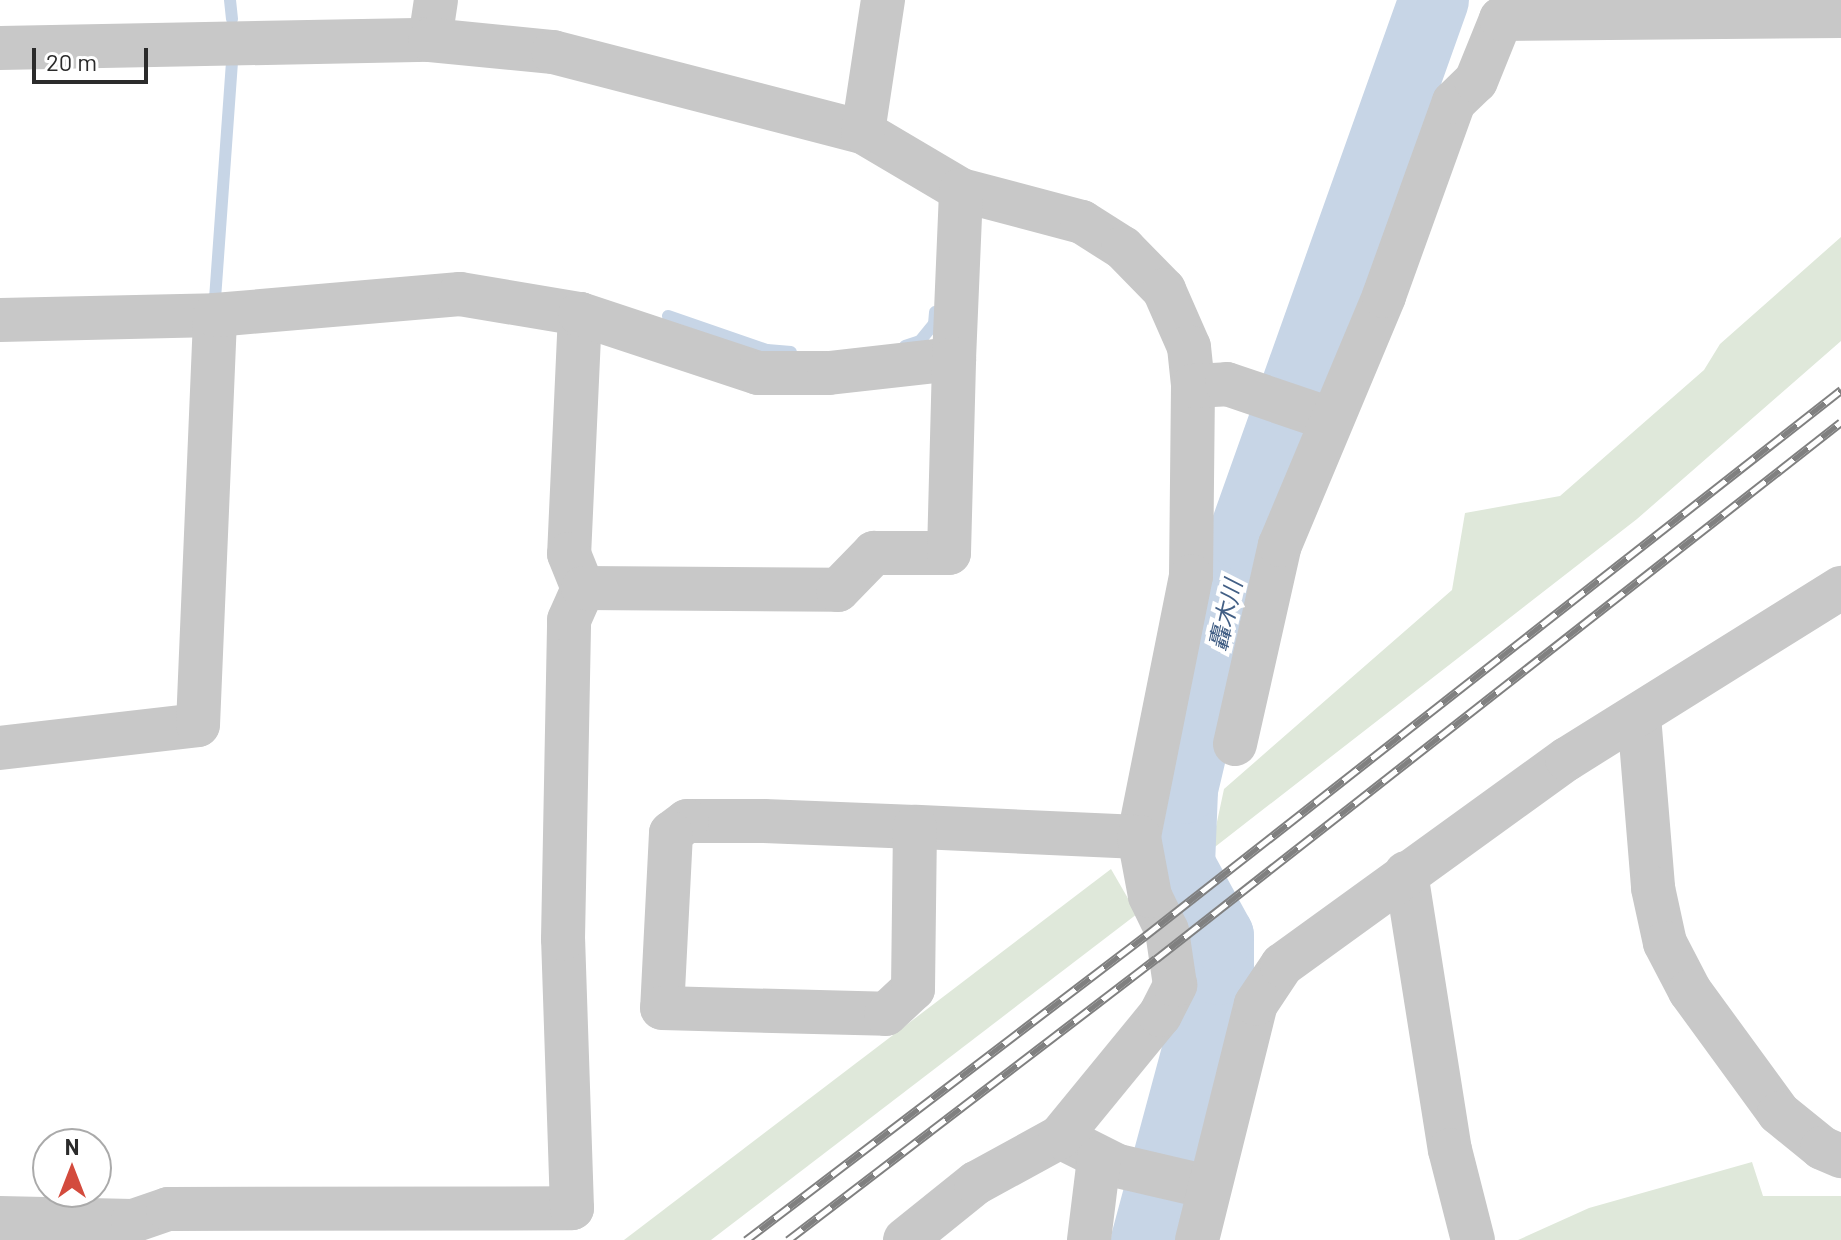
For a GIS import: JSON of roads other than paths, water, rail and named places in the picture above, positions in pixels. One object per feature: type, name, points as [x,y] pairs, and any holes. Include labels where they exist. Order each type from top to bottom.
[{"type":"street","points":[[863,132],[883,0]]},
{"type":"street","points":[[1235,744],[1280,545],[1330,419],[1384,296],[1454,102],[1476,81],[1501,19],[1841,16]]},
{"type":"street","points":[[0,48],[433,20],[863,132],[961,190],[1082,222],[1123,248],[1164,290],[1189,347],[1193,386],[1191,576],[1139,837],[1150,896],[1167,931],[1175,985],[1160,1015],[1060,1137],[976,1183],[905,1240]]},
{"type":"street","points":[[583,588],[838,590],[874,553],[949,553],[961,190]]},
{"type":"street","points":[[0,320],[215,315],[460,294],[580,314],[758,373],[829,373],[954,359]]},
{"type":"street","points":[[0,1218],[133,1221],[168,1209],[352,1225],[572,1208],[563,939],[569,620],[583,588],[569,554],[580,314]]},
{"type":"street","points":[[0,748],[198,725],[215,315]]},
{"type":"street","points":[[1193,386],[1227,384],[1330,419]]},
{"type":"street","points":[[1197,1240],[1256,1004],[1282,965],[1567,759],[1841,588]]},
{"type":"street","points":[[1639,716],[1653,888],[1665,943],[1690,991],[1779,1113],[1822,1148],[1841,1156]]},
{"type":"street","points":[[915,827],[913,989],[886,1014],[662,1008],[671,833],[687,821],[915,827],[1139,837]]},
{"type":"street","points":[[1406,873],[1450,1150],[1473,1240]]},
{"type":"street","points":[[1060,1137],[1109,1163],[1208,1187]]},
{"type":"street","points":[[1089,1240],[1109,1163]]},
{"type":"waterway","points":[[230,0],[232,19]]},
{"type":"waterway","name":"轟木川","points":[[1146,1240],[1219,970],[1219,936],[1180,865],[1183,789],[1243,536],[1434,0]]},
{"type":"waterway","points":[[215,299],[232,64]]},
{"type":"waterway","points":[[905,346],[920,341],[934,324],[935,312]]},
{"type":"waterway","points":[[668,316],[767,350],[791,352]]},
{"type":"railway","points":[[746,1240],[1145,936],[1841,390]]},
{"type":"railway","points":[[788,1240],[1156,959],[1841,422]]}]
